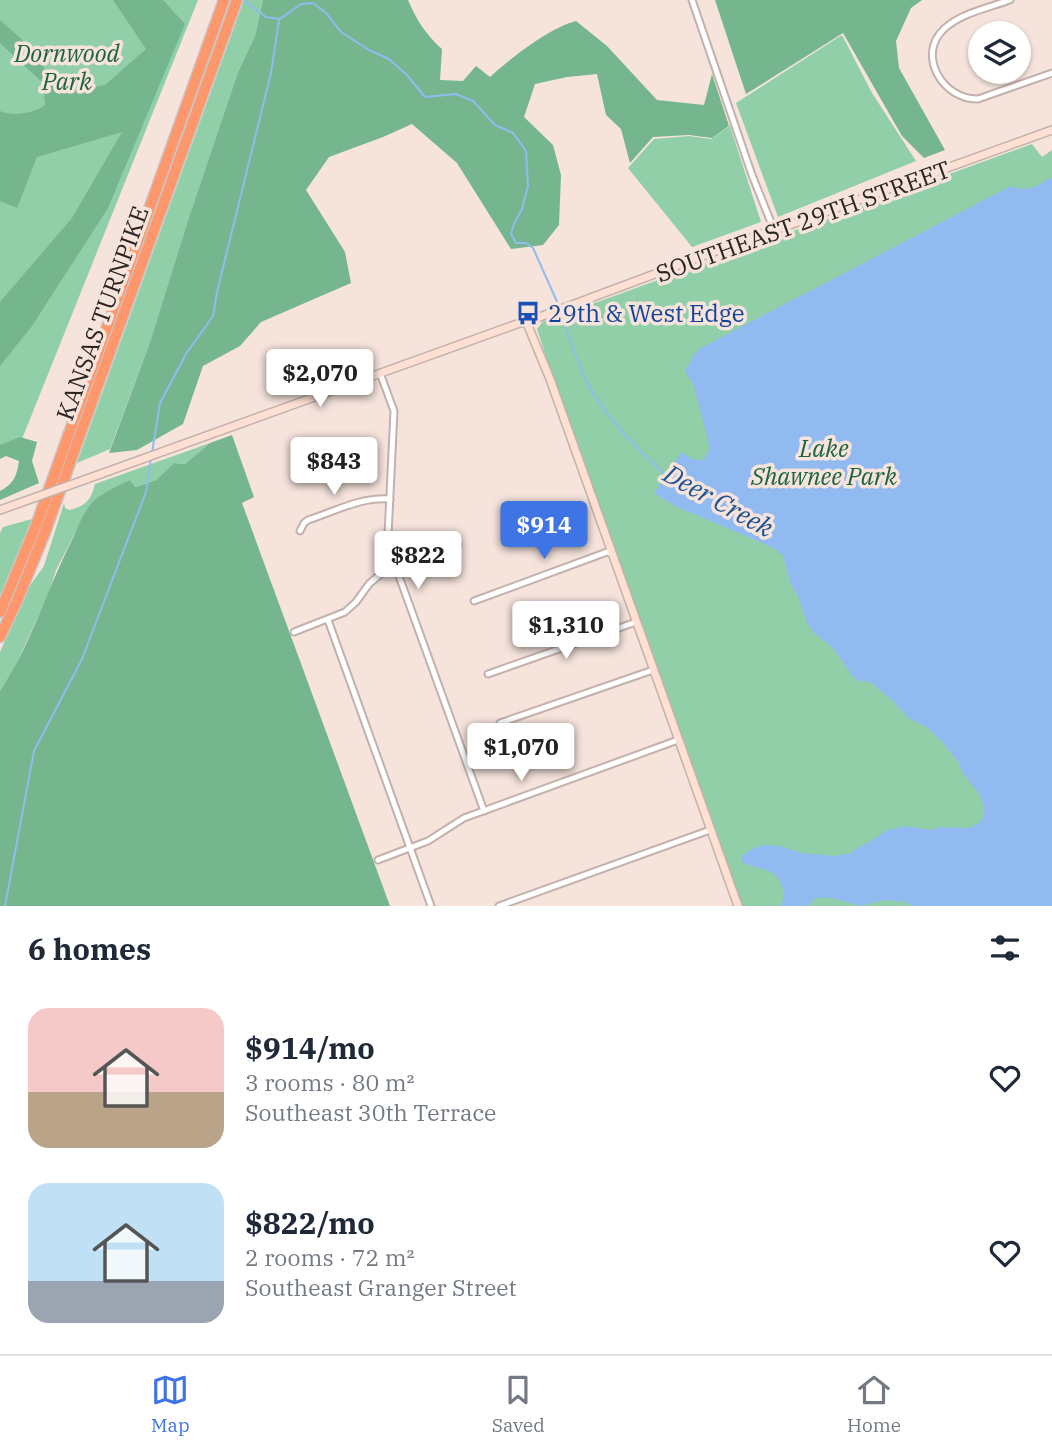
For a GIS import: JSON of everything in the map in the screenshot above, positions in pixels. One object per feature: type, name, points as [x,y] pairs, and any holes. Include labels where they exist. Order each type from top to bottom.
[{"type":"highway","name":"KANSAS TURNPIKE","points":[[0,637],[45,532],[237,0]]},
{"type":"highway","name":"KANSAS TURNPIKE","points":[[0,612],[46,499],[223,4]]},
{"type":"main road","name":"SOUTHEAST 29TH STREET","points":[[0,510],[1052,130]]},
{"type":"main road","points":[[526,321],[550,379],[737,906]]},
{"type":"street","points":[[692,0],[752,175],[774,230]]},
{"type":"street","points":[[1010,0],[955,20],[941,31],[934,43],[933,57],[939,77],[946,87],[958,96],[978,99],[1052,73]]},
{"type":"street","points":[[380,373],[394,411],[388,535],[391,554],[484,811]]},
{"type":"street","points":[[300,531],[308,520],[358,502],[390,499]]},
{"type":"street","points":[[294,632],[341,615],[351,608],[375,578],[395,567],[458,545]]},
{"type":"street","points":[[474,601],[607,552],[612,554]]},
{"type":"street","points":[[328,620],[432,906]]},
{"type":"street","points":[[488,674],[636,622]]},
{"type":"street","points":[[500,723],[653,670]]},
{"type":"street","points":[[378,860],[429,841],[459,821],[484,811],[678,740]]},
{"type":"street","points":[[499,906],[710,830]]},
{"type":"green space","name":"Dornwood Park","points":[[0,0],[198,0],[20,444],[0,452]]},
{"type":"green space","points":[[113,0],[163,0],[185,24],[108,208],[32,326],[0,366],[0,302],[72,218],[122,132],[37,157],[17,208],[0,201],[0,111],[24,113],[45,105],[43,83],[0,43],[0,20],[28,45],[61,92],[105,85],[146,49]]},
{"type":"green space","points":[[244,0],[263,0],[255,36],[238,72],[149,345],[110,449],[77,463]]},
{"type":"green space","points":[[263,0],[408,0],[422,26],[442,49],[440,80],[463,81],[476,66],[490,77],[542,37],[576,21],[607,46],[657,100],[704,105],[712,74],[729,126],[712,138],[689,135],[653,137],[630,163],[621,129],[606,115],[597,74],[535,84],[524,117],[553,145],[561,175],[559,225],[543,245],[511,249],[457,163],[412,124],[329,157],[306,190],[345,252],[351,283],[261,322],[240,346],[203,366],[183,424],[137,450],[109,453],[149,345],[238,72],[255,36]]},
{"type":"green space","points":[[715,0],[922,0],[911,8],[896,41],[899,68],[945,150],[924,158],[902,136],[843,33],[746,94]]},
{"type":"green space","points":[[842,35],[872,93],[916,161],[778,217],[736,103]]},
{"type":"green space","points":[[730,126],[761,222],[692,247],[628,168],[654,139],[689,136],[711,139]]},
{"type":"green space","name":"Lake Shawnee Park","points":[[1032,144],[1042,157],[1052,150],[1052,906],[741,906],[565,416],[537,329],[544,320],[548,322],[578,312],[581,308]]},
{"type":"green space","points":[[232,435],[254,497],[242,503],[390,906],[0,906],[0,691],[30,636],[82,518],[89,506],[108,491],[130,480],[135,487],[156,480],[174,463],[185,464],[210,443]]},
{"type":"green space","points":[[20,437],[37,442],[32,461],[39,483],[0,500],[0,491],[14,479],[19,461],[6,456],[0,459],[0,445]]},
{"type":"green space","points":[[210,443],[185,464],[174,463],[156,480],[134,487],[130,480],[90,504],[56,570],[49,593],[12,673],[0,691],[0,652],[29,587],[44,566],[64,503],[69,510],[80,506],[92,494],[95,484]]},
{"type":"green space","points":[[32,519],[0,600],[0,533],[3,527]]},
{"type":"water","points":[[1052,177],[1052,906],[913,906],[905,902],[884,900],[860,906],[831,898],[816,898],[808,906],[780,906],[784,893],[778,878],[769,871],[741,862],[744,854],[756,847],[779,846],[802,853],[835,856],[852,853],[885,831],[905,826],[931,830],[939,827],[969,828],[983,818],[984,807],[980,795],[943,743],[928,728],[907,717],[870,682],[858,681],[833,648],[813,632],[791,585],[783,556],[774,548],[675,506],[654,493],[682,452],[692,459],[701,460],[710,448],[694,386],[685,371],[701,348],[1011,186],[1028,189]]},
{"type":"waterway","name":"Deer Creek","points":[[241,1],[266,17],[280,19],[301,4],[313,3],[326,13],[341,32],[389,59],[425,97],[456,94],[473,101],[495,125],[513,133],[526,151],[528,186],[511,234],[516,243],[526,243],[533,248],[559,306]]},
{"type":"waterway","points":[[152,453],[160,403],[186,354],[213,316],[271,73],[279,20]]},
{"type":"waterway","name":"Deer Creek","points":[[561,311],[579,364],[593,393],[626,436],[666,475]]},
{"type":"waterway","points":[[5,906],[34,751],[82,659],[146,492],[151,458]]},
{"type":"place","name":"29th & West Edge","points":[[528,313]]}]
